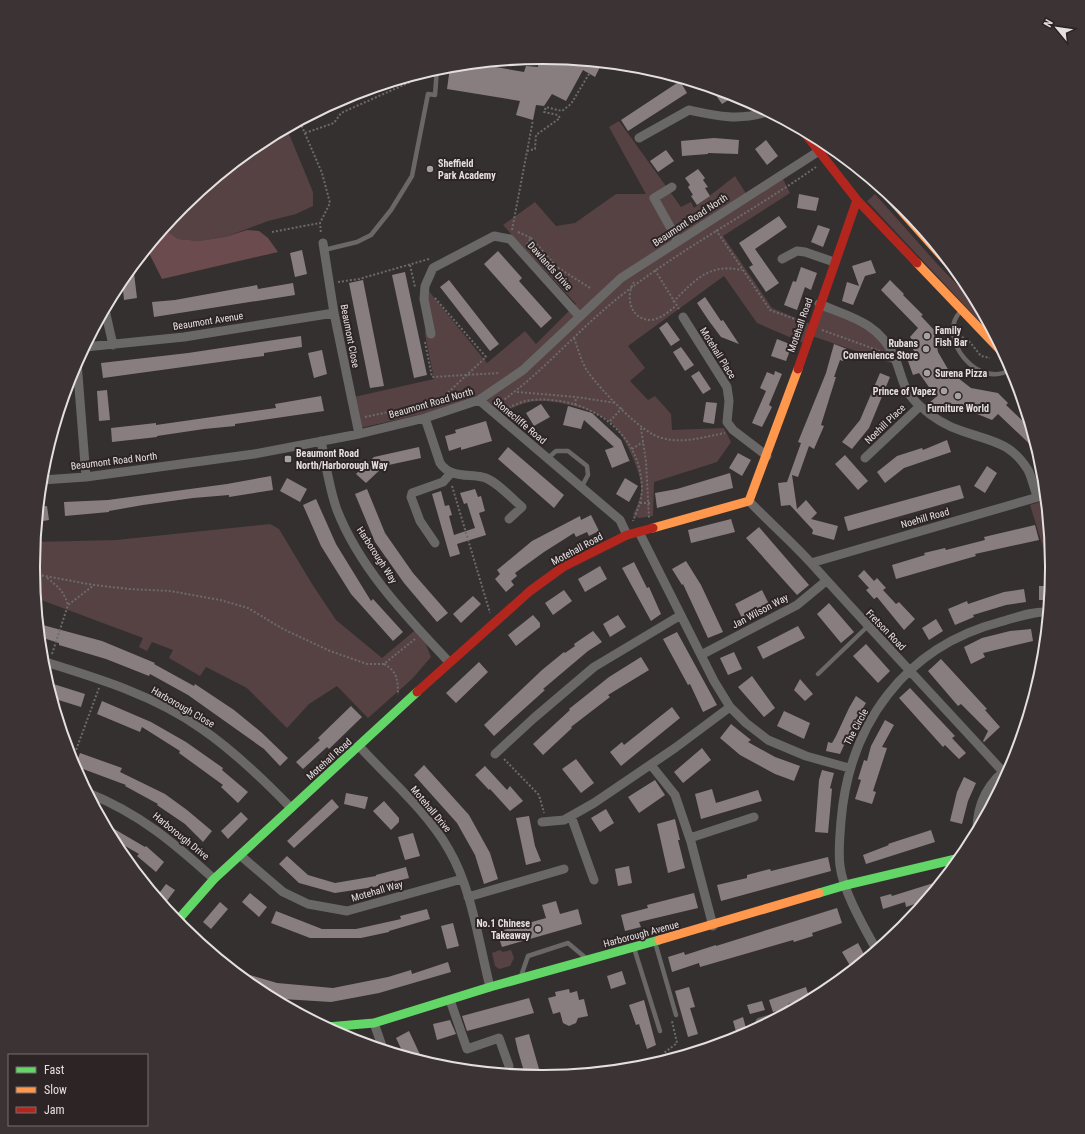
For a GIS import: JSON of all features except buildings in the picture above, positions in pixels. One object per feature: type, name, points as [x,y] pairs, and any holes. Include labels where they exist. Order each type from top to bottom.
[{"type":"main road","points":[[813,144],[857,200],[991,340]]},
{"type":"main road","name":"Motehall Road","points":[[181,916],[214,879],[241,856],[449,662],[530,591],[563,567],[627,535],[748,501],[767,456],[819,304],[857,200]]},
{"type":"main road","name":"Harborough Avenue","points":[[339,1026],[374,1023],[490,987],[713,926],[846,885],[950,860]]},
{"type":"street","points":[[639,138],[689,110],[728,118],[760,114]]},
{"type":"street","name":"Beaumont Road North","points":[[48,479],[86,476],[254,454],[359,434],[424,418],[479,400],[523,370],[621,278],[819,151]]},
{"type":"street","points":[[672,187],[654,198],[678,241]]},
{"type":"street","name":"Dawlands Drive","points":[[448,259],[494,236],[501,236],[510,239],[579,316]]},
{"type":"street","name":"Beaumont Close","points":[[323,246],[334,312],[359,434]]},
{"type":"street","points":[[782,259],[797,251],[805,252],[834,262]]},
{"type":"street","points":[[431,334],[424,299],[425,286],[433,268],[448,259]]},
{"type":"street","name":"Noehill Place","points":[[819,304],[868,324],[881,335],[894,356],[900,378],[908,393],[920,406],[938,420],[961,431],[987,438],[1014,453],[1028,471],[1040,493]]},
{"type":"street","name":"Beaumont Avenue","points":[[91,347],[184,337],[334,312]]},
{"type":"street","points":[[107,317],[113,345]]},
{"type":"street","name":"Motehall Place","points":[[683,317],[727,387],[729,401],[727,422],[733,430],[767,456]]},
{"type":"street","points":[[78,375],[86,476]]},
{"type":"street","name":"Stonecliffe Road","points":[[479,400],[620,520],[627,535]]},
{"type":"street","name":"Noehill Place","points":[[865,458],[920,406]]},
{"type":"street","points":[[424,418],[440,463],[444,469],[451,473],[484,477],[493,482],[522,507],[509,519]]},
{"type":"street","name":"Harborough Way","points":[[321,441],[337,510],[353,541],[378,581],[449,662]]},
{"type":"street","points":[[435,543],[420,521],[411,497],[412,493],[443,482],[451,473]]},
{"type":"street","name":"Noehill Road","points":[[811,563],[1040,496]]},
{"type":"street","name":"Fretson Road","points":[[748,501],[811,563],[868,627],[1003,767]]},
{"type":"street","points":[[639,532],[701,656],[730,707],[768,740],[806,756],[849,768]]},
{"type":"street","name":"Jan Wilson Way","points":[[701,656],[797,604],[826,581]]},
{"type":"street","name":"The Circle","points":[[874,945],[856,914],[840,865],[842,807],[849,768],[865,729],[880,706],[910,670],[951,640],[982,626],[1043,613]]},
{"type":"street","points":[[496,753],[534,718],[594,667],[681,615]]},
{"type":"street","name":"Harborough Close","points":[[50,663],[102,680],[167,708],[201,728],[229,748],[291,808]]},
{"type":"street","points":[[544,822],[564,820],[594,803],[730,707]]},
{"type":"street","name":"Motehall Drive","points":[[359,746],[436,831],[450,850],[468,897],[490,987]]},
{"type":"street","points":[[651,764],[675,795],[690,838],[713,926]]},
{"type":"street","points":[[977,820],[983,796],[993,781],[999,777]]},
{"type":"street","name":"Harborough Drive","points":[[96,797],[137,816],[166,836],[214,879]]},
{"type":"street","points":[[571,816],[594,880]]},
{"type":"street","points":[[690,838],[754,817]]},
{"type":"street","name":"Motehall Way","points":[[241,856],[283,892],[308,904],[347,911],[462,879]]},
{"type":"street","points":[[468,897],[564,869]]},
{"type":"street","points":[[450,1000],[467,1049],[499,1038],[509,1066]]},
{"type":"street","points":[[374,1023],[381,1043]]},
{"type":"lane","points":[[323,246],[357,242],[371,235],[391,210],[412,176],[428,94],[435,95],[436,76]]},
{"type":"lane","points":[[961,310],[955,318],[954,335],[958,349],[966,361],[977,370],[991,374],[1005,372]]},
{"type":"lane","name":"Stonecliffe Road","points":[[547,459],[556,451],[568,451],[587,466],[588,475],[581,488]]},
{"type":"lane","points":[[818,674],[868,627]]},
{"type":"lane","points":[[655,942],[676,1015]]},
{"type":"lane","points":[[520,980],[528,956],[568,943],[589,960]]},
{"type":"lane","points":[[634,948],[660,1031]]},
{"type":"path","points":[[527,151],[536,149],[536,135],[560,118],[558,115],[544,112],[546,107],[562,111],[571,104],[589,74]]},
{"type":"path","points":[[305,134],[334,123],[341,113],[407,83]]},
{"type":"path","points":[[510,239],[533,120]]},
{"type":"path","points":[[302,126],[322,174],[330,203],[320,223],[323,246]]},
{"type":"path","points":[[627,535],[640,502],[642,488],[632,449],[610,421],[575,405],[544,400],[530,400],[504,409],[498,404],[516,392],[630,289],[655,271],[778,193],[826,160]]},
{"type":"path","points":[[710,220],[770,310],[894,356]]},
{"type":"path","points":[[272,232],[320,223]]},
{"type":"path","points":[[531,238],[557,267],[590,288]]},
{"type":"path","points":[[329,284],[359,279],[440,255],[448,259]]},
{"type":"path","points":[[673,302],[695,280],[707,272],[722,268],[743,270]]},
{"type":"path","points":[[640,276],[650,270]]},
{"type":"path","points":[[635,280],[630,289],[629,301],[633,310],[641,317],[652,320],[663,316],[676,306],[655,271]]},
{"type":"path","points":[[425,286],[486,357],[438,402]]},
{"type":"path","points":[[431,334],[424,334],[432,377],[499,373],[493,378]]},
{"type":"path","points":[[960,337],[969,341],[981,356],[986,358],[991,357]]},
{"type":"path","points":[[574,338],[587,371],[641,428],[660,438],[682,441],[730,433]]},
{"type":"path","points":[[516,392],[576,397],[617,404]]},
{"type":"path","points":[[363,417],[438,402],[453,397]]},
{"type":"path","points":[[575,405],[576,397]]},
{"type":"path","points":[[610,421],[622,408]]},
{"type":"path","points":[[641,428],[650,503],[649,530]]},
{"type":"path","points":[[632,449],[643,442]]},
{"type":"path","points":[[451,473],[451,483],[493,623]]},
{"type":"path","points":[[640,502],[650,503]]},
{"type":"path","points":[[40,575],[94,585],[129,589],[170,591],[220,600],[248,608],[283,629],[330,651],[367,664],[384,664],[392,668],[397,676],[398,710]]},
{"type":"path","points":[[46,576],[57,585],[64,594],[68,605]]},
{"type":"path","points":[[48,656],[68,605],[94,585]]},
{"type":"path","points":[[384,664],[422,633]]},
{"type":"path","points":[[75,752],[102,680]]},
{"type":"path","points":[[496,753],[539,795],[544,822]]},
{"type":"path","points":[[664,1054],[678,1043],[672,1022],[676,1015]]},
{"type":"shaded area","points":[[619,121],[681,207],[691,202],[694,208],[735,176],[750,200],[783,179],[790,193],[723,236],[772,308],[815,326],[822,307],[865,324],[887,341],[897,365],[812,336],[808,345],[757,323],[724,276],[628,346],[645,368],[630,381],[648,400],[655,396],[671,414],[672,430],[724,428],[731,442],[717,462],[654,482],[653,516],[639,518],[633,515],[641,493],[640,478],[630,450],[625,441],[609,421],[594,413],[577,407],[550,401],[536,401],[520,405],[499,414],[481,401],[360,428],[354,397],[434,379],[425,334],[428,290],[487,363],[525,331],[536,344],[576,304],[503,225],[535,202],[556,226],[575,223],[616,194],[646,194],[609,127]]},
{"type":"shaded area","points":[[289,133],[313,192],[313,206],[296,214],[268,221],[225,237],[199,241],[178,239],[168,232],[211,189],[263,149]]},
{"type":"shaded area","points":[[875,194],[959,286],[982,324],[867,201]]},
{"type":"shaded area","points":[[247,230],[259,231],[268,238],[278,252],[162,279],[150,254],[168,232],[178,239],[199,241],[225,237]]},
{"type":"shaded area","points":[[1041,502],[1045,551],[1030,505]]},
{"type":"shaded area","points":[[270,524],[279,529],[312,584],[336,620],[382,658],[419,627],[431,657],[412,679],[368,718],[337,686],[309,704],[287,728],[247,688],[206,667],[200,676],[169,658],[173,650],[152,642],[147,651],[139,647],[143,638],[41,600],[41,542],[116,540]]},
{"type":"shaded area","points":[[500,950],[503,952],[511,950],[514,958],[510,966],[499,969],[495,966],[492,953]]},
{"type":"traffic: fast","points":[[181,916],[214,879],[417,692]]},
{"type":"traffic: fast","points":[[819,893],[846,885],[950,860]]},
{"type":"traffic: fast","points":[[339,1026],[374,1023],[490,987],[659,940]]},
{"type":"traffic: slow","points":[[917,263],[990,340]]},
{"type":"traffic: slow","points":[[653,528],[749,501],[798,369]]},
{"type":"traffic: slow","points":[[659,940],[819,893]]},
{"type":"traffic: jam","points":[[813,144],[857,200],[917,263]]},
{"type":"traffic: jam","points":[[798,369],[857,200]]},
{"type":"traffic: jam","points":[[417,692],[530,591],[563,567],[627,535],[653,528]]},
{"type":"place","name":"Sheffield Park Academy","points":[[430,169]]},
{"type":"place","name":"Family Fish Bar","points":[[927,336]]},
{"type":"place","name":"Rubans Convenience Store","points":[[926,349]]},
{"type":"place","name":"Surena Pizza","points":[[927,373]]},
{"type":"place","name":"Prince of Vapez","points":[[944,391]]},
{"type":"place","name":"Furniture World","points":[[958,396]]},
{"type":"place","name":"Beaumont Road North/Harborough Way","points":[[288,459]]},
{"type":"place","name":"No.1 Chinese Takeaway","points":[[538,929]]}]
